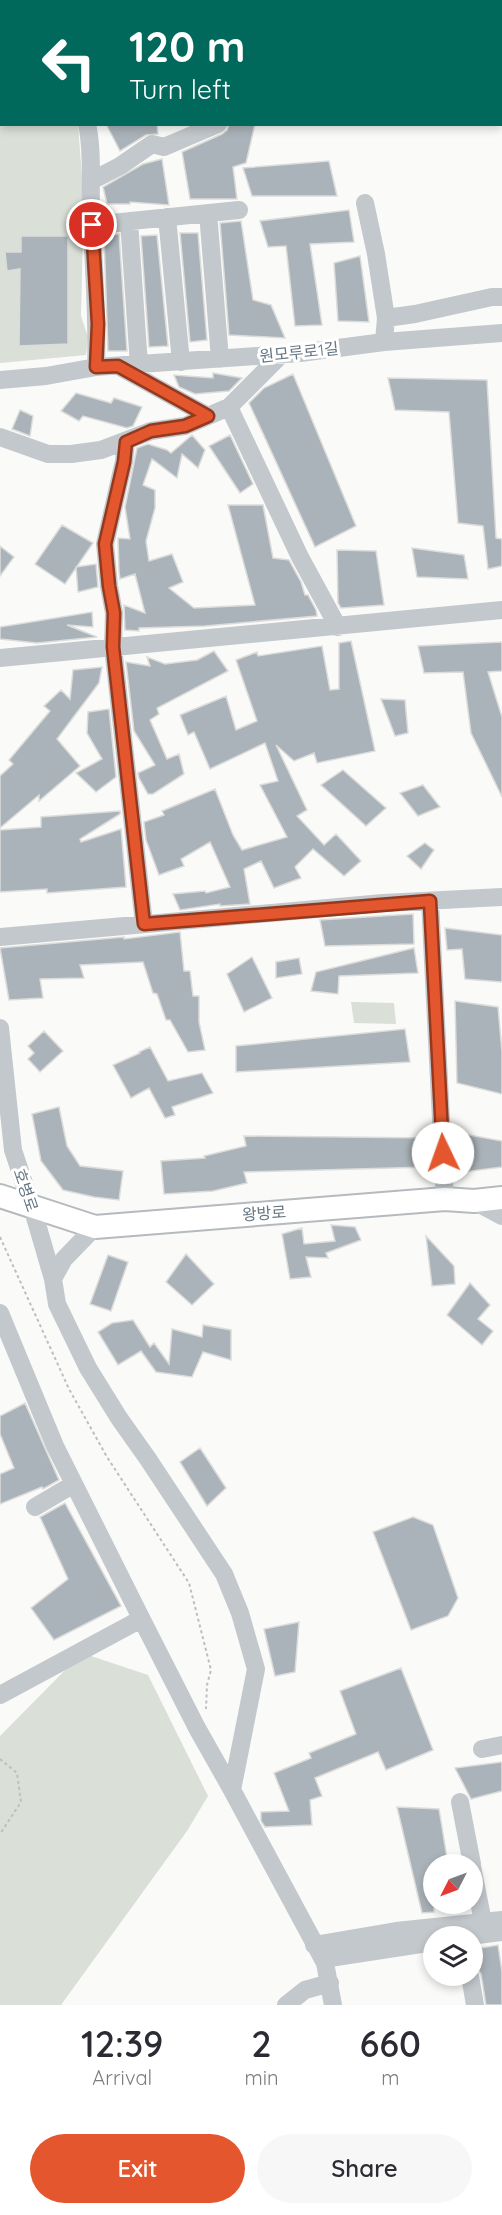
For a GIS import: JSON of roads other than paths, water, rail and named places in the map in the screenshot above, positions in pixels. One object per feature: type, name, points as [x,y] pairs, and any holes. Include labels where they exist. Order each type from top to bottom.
[{"type":"main road","name":"왕방로","points":[[0,1197],[95,1227],[445,1199],[474,1201],[502,1198]]},
{"type":"street","points":[[87,126],[90,138],[98,324],[96,367]]},
{"type":"street","points":[[91,181],[120,166],[152,144],[164,147],[213,126]]},
{"type":"street","points":[[364,203],[376,254],[386,318],[384,342]]},
{"type":"street","points":[[92,225],[239,210]]},
{"type":"street","points":[[208,213],[220,359]]},
{"type":"street","points":[[167,217],[181,362]]},
{"type":"street","points":[[129,221],[139,365]]},
{"type":"street","points":[[386,318],[502,297]]},
{"type":"street","name":"원모루로1길","points":[[0,380],[46,376],[96,367],[281,355],[384,342],[502,333]]},
{"type":"street","points":[[0,437],[48,454],[71,454],[101,450],[151,431],[185,426],[229,406],[281,355]]},
{"type":"street","points":[[118,366],[208,416]]},
{"type":"street","points":[[229,406],[300,557],[338,627]]},
{"type":"street","points":[[126,442],[124,462],[105,544],[114,613],[113,647],[144,924]]},
{"type":"street","points":[[0,658],[502,610]]},
{"type":"street","points":[[0,937],[502,897]]},
{"type":"street","points":[[430,901],[445,1199]]},
{"type":"street","name":"호병로","points":[[0,1028],[13,1150],[53,1279],[57,1304],[88,1368],[224,1574],[240,1613],[256,1669],[232,1790]]},
{"type":"street","points":[[474,1201],[502,1216]]},
{"type":"street","points":[[53,1279],[64,1259],[95,1227]]},
{"type":"street","points":[[0,1313],[55,1446],[141,1619],[318,1952],[330,1983],[333,2005]]},
{"type":"street","points":[[35,1507],[74,1484]]},
{"type":"street","points":[[0,1695],[141,1619]]},
{"type":"street","points":[[482,1749],[502,1745]]},
{"type":"street","points":[[460,1802],[470,1854]]},
{"type":"street","points":[[481,1914],[483,1922]]},
{"type":"street","points":[[318,1952],[396,1931],[502,1920]]},
{"type":"street","points":[[483,1934],[502,1932]]},
{"type":"street","points":[[318,1952],[423,1943]]},
{"type":"street","points":[[286,2005],[305,1990],[330,1983]]},
{"type":"street","points":[[472,1986],[475,2005]]}]
